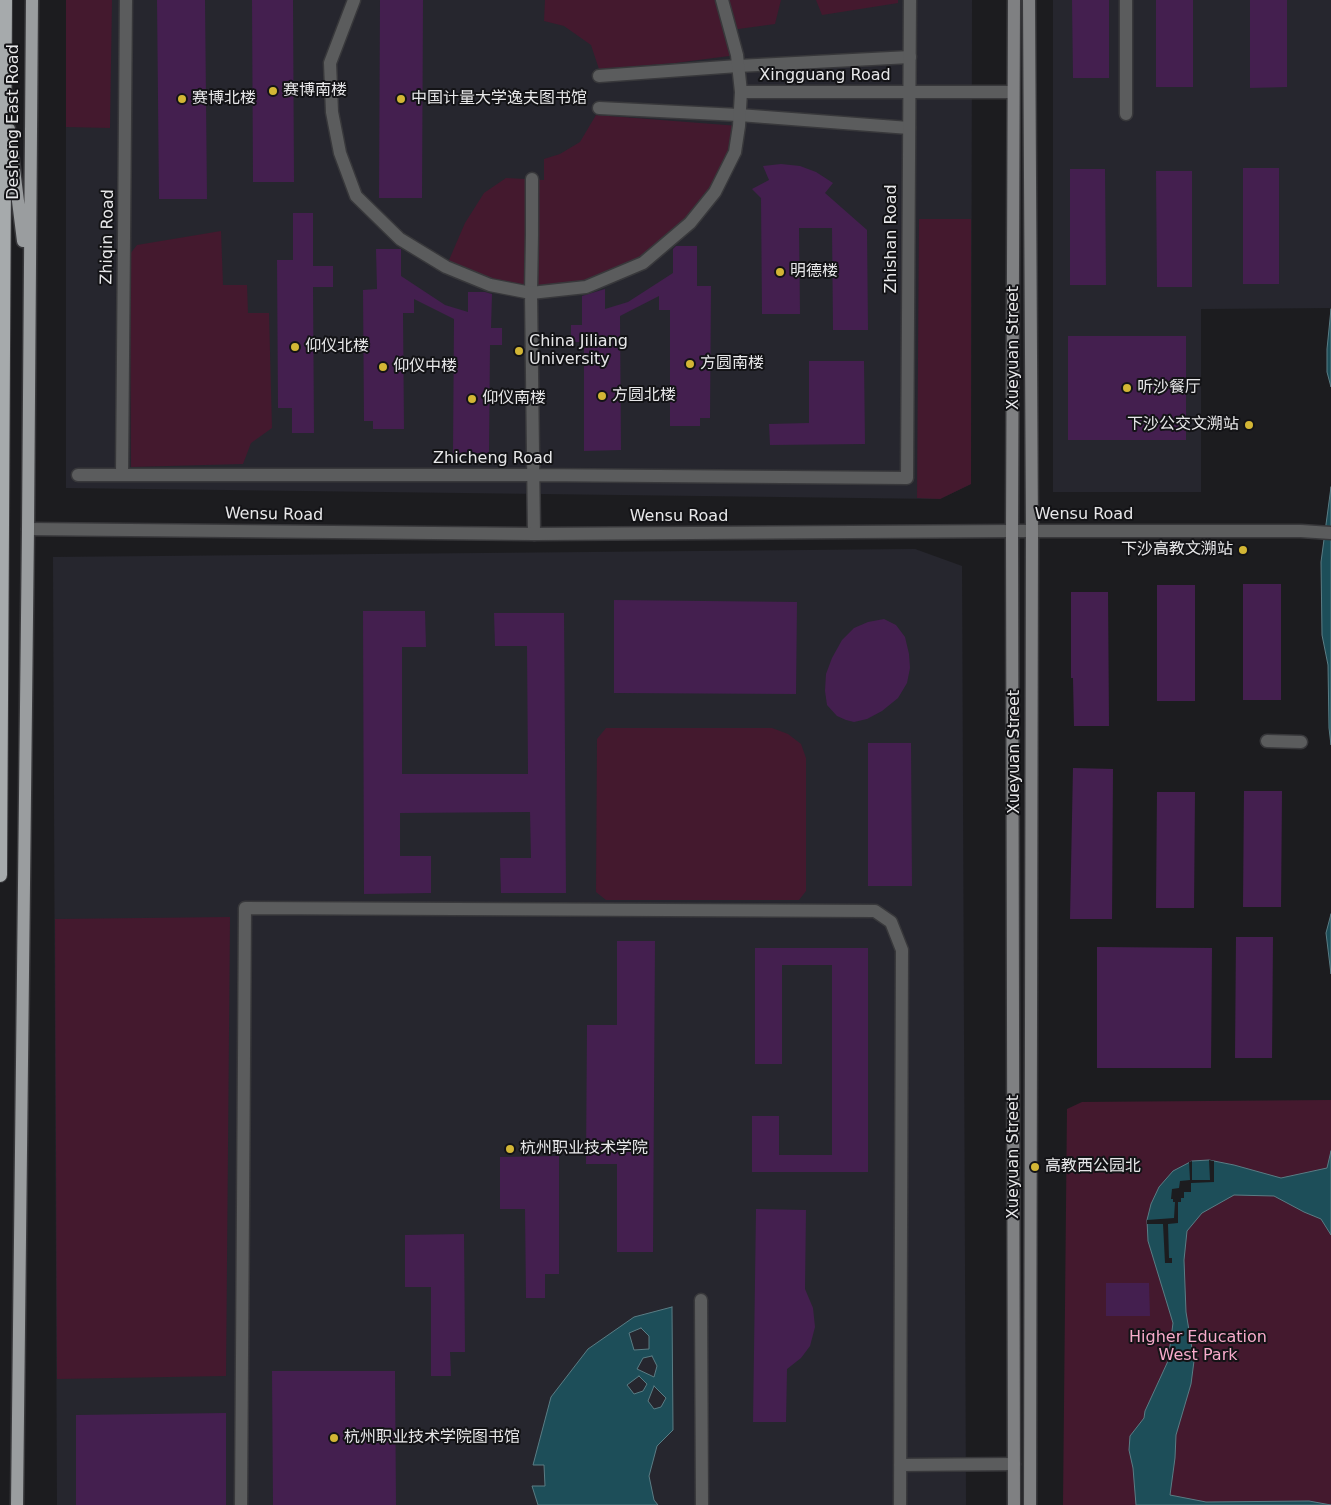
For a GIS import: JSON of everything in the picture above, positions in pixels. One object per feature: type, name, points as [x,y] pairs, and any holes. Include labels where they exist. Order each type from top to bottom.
[{"type":"highway","points":[[0,875],[4,0]]},
{"type":"main road","name":"Desheng East Road","points":[[17,1505],[32,0]]},
{"type":"main road","name":"Xueyuan Street","points":[[1014,0],[1012,531],[1014,1505]]},
{"type":"main road","name":"Xueyuan Street","points":[[1029,0],[1032,531],[1030,1505]]},
{"type":"main road","points":[[4,91],[29,290]]},
{"type":"street","name":"Zhiqin Road","points":[[122,475],[126,0]]},
{"type":"street","points":[[354,0],[330,63],[332,112],[340,153],[356,196],[400,239],[446,266],[490,285],[531,293],[586,286],[643,263],[690,223],[715,192],[734,152],[740,92],[737,55],[722,0]]},
{"type":"street","name":"Zhishan Road","points":[[907,478],[910,0]]},
{"type":"street","points":[[1126,0],[1126,114]]},
{"type":"street","points":[[599,76],[738,66],[910,57]]},
{"type":"street","name":"Xingguang Road","points":[[740,92],[1013,92]]},
{"type":"street","points":[[599,108],[739,115],[909,128]]},
{"type":"street","points":[[532,179],[531,293],[534,534]]},
{"type":"street","name":"Zhicheng Road","points":[[78,475],[533,475],[907,478]]},
{"type":"street","name":"Wensu Road","points":[[28,529],[534,534],[1012,531],[1326,532]]},
{"type":"street","points":[[1267,741],[1301,742]]},
{"type":"street","points":[[241,1505],[245,908],[875,912],[891,922],[902,950],[900,1505]]},
{"type":"street","points":[[701,1300],[702,1505]]},
{"type":"street","points":[[900,1465],[1014,1464]]},
{"type":"shaded area","name":"China Jiliang University","points":[[66,0],[972,0],[971,484],[940,499],[66,488]]},
{"type":"shaded area","points":[[1053,0],[1331,0],[1331,308],[1201,309],[1201,492],[1053,492]]},
{"type":"shaded area","name":"杭州职业技术学院","points":[[915,549],[962,566],[966,1505],[57,1505],[53,557]]},
{"type":"green space","points":[[66,0],[112,0],[110,128],[66,127]]},
{"type":"green space","points":[[545,0],[781,0],[775,24],[731,30],[737,55],[675,63],[599,69],[591,45],[564,26],[544,21]]},
{"type":"green space","points":[[816,0],[898,0],[898,3],[822,15]]},
{"type":"green space","points":[[596,115],[739,126],[715,192],[643,263],[586,287],[531,293],[446,267],[465,223],[484,193],[506,178],[544,180],[544,159],[560,154],[580,142]]},
{"type":"green space","points":[[919,219],[971,219],[971,484],[940,499],[917,498]]},
{"type":"green space","points":[[221,231],[223,285],[247,285],[248,313],[269,313],[272,428],[251,443],[243,464],[131,467],[130,254],[137,245]]},
{"type":"green space","points":[[606,728],[772,728],[788,734],[801,744],[806,758],[806,891],[799,900],[606,900],[596,892],[597,739]]},
{"type":"green space","points":[[230,917],[226,1376],[57,1379],[55,919]]},
{"type":"green space","name":"Higher Education West Park","points":[[1331,1100],[1331,1505],[1063,1505],[1067,1109],[1082,1102]]},
{"type":"water","points":[[1331,309],[1331,387],[1327,372],[1327,349]]},
{"type":"water","points":[[1331,487],[1331,745],[1328,665],[1322,635],[1321,562]]},
{"type":"water","points":[[1331,914],[1331,974],[1326,933]]},
{"type":"water","points":[[1331,1151],[1331,1235],[1321,1219],[1274,1196],[1234,1195],[1202,1213],[1187,1231],[1184,1260],[1186,1312],[1194,1361],[1191,1384],[1176,1435],[1170,1495],[1206,1502],[1309,1501],[1331,1505],[1136,1505],[1133,1468],[1129,1450],[1130,1436],[1144,1418],[1145,1411],[1168,1361],[1173,1323],[1148,1241],[1147,1220],[1151,1204],[1159,1187],[1173,1171],[1192,1161],[1209,1160],[1281,1178],[1327,1168]]},
{"type":"water","points":[[672,1307],[673,1430],[657,1446],[649,1476],[654,1500],[658,1505],[538,1505],[532,1486],[545,1486],[544,1465],[533,1465],[551,1397],[588,1349],[634,1317]],"holes":[[[641,1328],[649,1336],[649,1349],[634,1350],[629,1333]],[[652,1356],[657,1366],[654,1377],[637,1369],[643,1358]],[[639,1376],[647,1384],[643,1391],[634,1394],[627,1385]],[[654,1386],[666,1398],[661,1407],[654,1409],[648,1401]]]},
{"type":"pier","points":[[1209,1160],[1214,1161],[1214,1182],[1191,1183],[1191,1192],[1184,1192],[1184,1198],[1181,1198],[1181,1202],[1178,1202],[1178,1223],[1168,1224],[1169,1258],[1172,1258],[1172,1263],[1165,1263],[1163,1224],[1147,1224],[1147,1220],[1174,1218],[1175,1202],[1171,1199],[1172,1189],[1179,1188],[1180,1181],[1190,1180],[1189,1162],[1192,1161],[1192,1180],[1210,1180]]},
{"type":"building","name":"赛博北楼","points":[[157,0],[205,0],[207,199],[159,199]]},
{"type":"building","name":"赛博南楼","points":[[252,0],[293,0],[294,182],[253,182]]},
{"type":"building","name":"中国计量大学逸夫图书馆","points":[[380,0],[423,0],[422,198],[379,198]]},
{"type":"building","points":[[1072,0],[1109,0],[1109,78],[1073,78]]},
{"type":"building","points":[[1156,0],[1193,0],[1193,87],[1156,87]]},
{"type":"building","points":[[1250,0],[1287,0],[1287,87],[1250,88]]},
{"type":"building","name":"明德楼","points":[[781,164],[800,166],[816,172],[833,183],[825,193],[867,230],[868,330],[833,330],[832,228],[799,228],[800,314],[762,314],[761,198],[752,189],[769,180],[763,166]]},
{"type":"building","points":[[1243,168],[1279,168],[1279,284],[1243,284]]},
{"type":"building","points":[[1070,169],[1105,169],[1106,285],[1070,285]]},
{"type":"building","points":[[1156,171],[1192,171],[1192,287],[1157,287]]},
{"type":"building","name":"仰仪北楼","points":[[293,213],[313,213],[313,266],[333,266],[333,287],[313,287],[314,433],[292,433],[292,408],[278,408],[277,260],[293,260]]},
{"type":"building","points":[[676,246],[697,246],[697,286],[711,286],[710,418],[700,418],[700,426],[670,426],[670,310],[659,310],[659,296],[620,316],[621,450],[584,451],[584,342],[571,342],[571,325],[582,325],[582,296],[605,289],[605,309],[628,302],[673,273],[673,249]]},
{"type":"building","points":[[376,249],[401,249],[401,276],[445,305],[468,312],[468,292],[492,294],[491,328],[502,328],[502,345],[490,345],[489,453],[453,453],[454,319],[414,299],[414,313],[403,313],[404,429],[373,429],[373,421],[364,421],[363,290],[377,289]]},
{"type":"building","name":"听沙餐厅","points":[[1068,336],[1186,336],[1186,440],[1068,440]]},
{"type":"building","points":[[809,361],[864,361],[865,444],[770,445],[769,424],[809,423]]},
{"type":"building","points":[[1243,584],[1281,584],[1281,700],[1243,700]]},
{"type":"building","points":[[1157,585],[1195,585],[1195,701],[1157,701]]},
{"type":"building","points":[[1071,592],[1108,592],[1109,726],[1074,726],[1073,678],[1071,678]]},
{"type":"building","points":[[614,600],[797,602],[796,694],[614,693]]},
{"type":"building","points":[[363,611],[425,611],[426,647],[402,647],[402,774],[528,774],[527,646],[495,646],[494,613],[564,613],[566,893],[501,893],[500,858],[531,858],[530,812],[400,813],[400,856],[431,856],[431,893],[364,894]]},
{"type":"building","points":[[884,619],[896,625],[905,637],[910,668],[907,683],[898,698],[882,711],[867,719],[854,722],[846,720],[837,716],[827,705],[825,691],[826,674],[832,658],[842,640],[854,628],[868,622]]},
{"type":"building","points":[[868,743],[911,743],[912,886],[868,886]]},
{"type":"building","points":[[1073,768],[1113,769],[1112,919],[1070,919]]},
{"type":"building","points":[[1244,791],[1282,791],[1281,907],[1243,907]]},
{"type":"building","points":[[1157,792],[1195,792],[1194,908],[1156,908]]},
{"type":"building","points":[[1236,937],[1273,937],[1272,1058],[1235,1058]]},
{"type":"building","points":[[617,941],[655,941],[653,1252],[617,1252],[617,1164],[586,1164],[587,1025],[617,1025]]},
{"type":"building","points":[[1097,947],[1212,948],[1211,1068],[1097,1068]]},
{"type":"building","points":[[755,948],[868,948],[868,1172],[752,1172],[752,1116],[779,1116],[779,1155],[832,1155],[832,965],[782,965],[782,1064],[755,1064]]},
{"type":"building","points":[[559,1156],[559,1274],[545,1274],[545,1298],[526,1298],[525,1209],[500,1209],[500,1157]]},
{"type":"building","points":[[756,1209],[806,1210],[805,1289],[813,1308],[815,1327],[810,1346],[801,1358],[787,1369],[786,1422],[753,1422]]},
{"type":"building","points":[[464,1234],[465,1352],[450,1352],[451,1376],[431,1376],[431,1287],[405,1287],[405,1235]]},
{"type":"building","points":[[1106,1283],[1149,1283],[1150,1316],[1106,1316]]},
{"type":"building","name":"杭州职业技术学院图书馆","points":[[272,1371],[395,1371],[396,1505],[273,1505]]},
{"type":"building","points":[[226,1413],[226,1505],[76,1505],[76,1415]]},
{"type":"place","name":"赛博南楼","points":[[273,91]]},
{"type":"place","name":"赛博北楼","points":[[182,99]]},
{"type":"place","name":"中国计量大学逸夫图书馆","points":[[401,99]]},
{"type":"place","name":"明德楼","points":[[780,272]]},
{"type":"place","name":"仰仪北楼","points":[[295,347]]},
{"type":"place","name":"China Jiliang University","points":[[519,351]]},
{"type":"place","name":"方圆南楼","points":[[690,364]]},
{"type":"place","name":"仰仪中楼","points":[[383,367]]},
{"type":"place","name":"听沙餐厅","points":[[1127,388]]},
{"type":"place","name":"方圆北楼","points":[[602,396]]},
{"type":"place","name":"仰仪南楼","points":[[472,399]]},
{"type":"place","name":"下沙公交文溯站","points":[[1249,425]]},
{"type":"place","name":"下沙高教文溯站","points":[[1243,550]]},
{"type":"place","name":"杭州职业技术学院","points":[[510,1149]]},
{"type":"place","name":"高教西公园北","points":[[1035,1167]]},
{"type":"place","name":"杭州职业技术学院图书馆","points":[[334,1438]]}]
